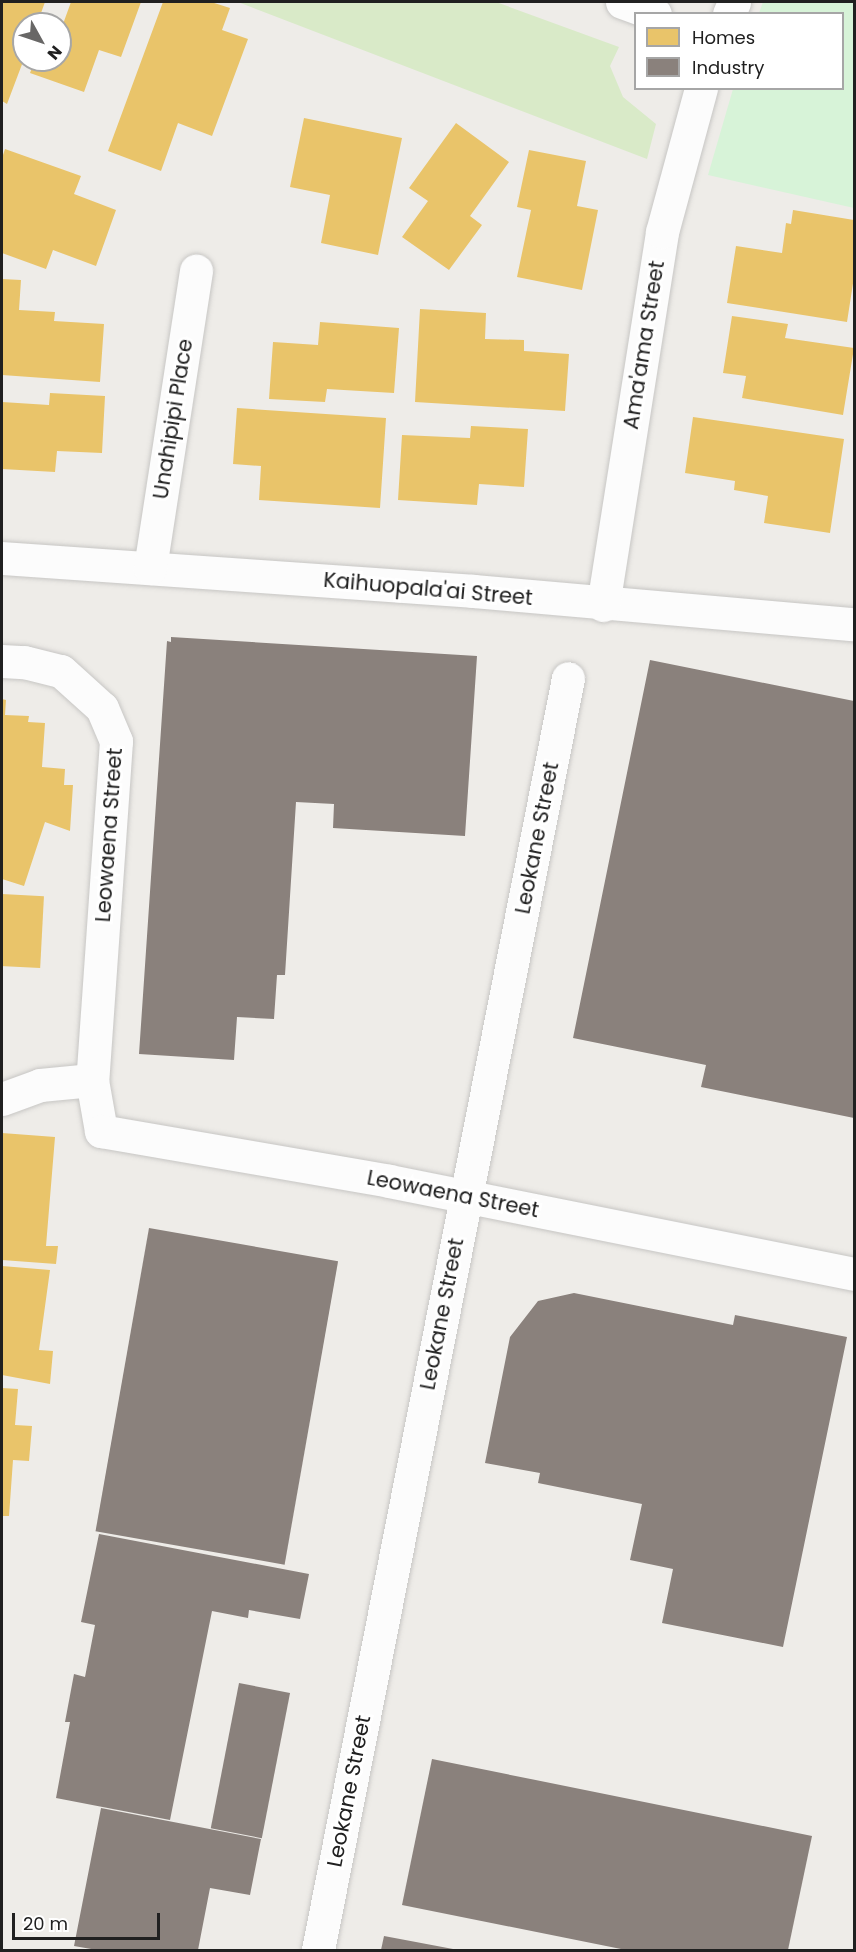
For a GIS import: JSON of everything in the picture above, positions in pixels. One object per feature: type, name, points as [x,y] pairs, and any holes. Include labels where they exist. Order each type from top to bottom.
[{"type":"street","points":[[622,2],[650,12]]},
{"type":"street","name":"Ama'ama Street","points":[[603,605],[662,232],[700,90]]},
{"type":"street","name":"Unahipipi Place","points":[[150,568],[196,271]]},
{"type":"street","name":"Kaihuopala'ai Street","points":[[2,558],[473,591],[603,605],[855,624]]},
{"type":"street","name":"Leowaena Street","points":[[2,661],[24,662],[61,671],[102,708],[116,741],[92,1080],[101,1131],[466,1196],[855,1274]]},
{"type":"street","name":"Leokane Street","points":[[318,1950],[568,678]]},
{"type":"street","points":[[2,1099],[40,1085],[92,1080]]},
{"type":"green space","points":[[238,2],[496,2],[619,47],[610,66],[623,97],[656,124],[647,159]]},
{"type":"green space","points":[[763,2],[854,2],[854,208],[708,175],[733,90],[844,90],[844,12],[759,12]]},
{"type":"building: Homes","points":[[2,2],[45,2],[41,12],[12,12],[12,72],[19,72],[7,104],[2,101]]},
{"type":"building: Homes","points":[[71,2],[141,2],[121,57],[99,50],[84,92],[30,73],[72,72],[72,12],[67,12]]},
{"type":"building: Homes","points":[[163,2],[211,2],[230,8],[222,30],[248,39],[212,136],[178,123],[161,171],[108,151]]},
{"type":"building: Homes","points":[[304,118],[402,138],[378,255],[321,243],[330,195],[290,187]]},
{"type":"building: Homes","points":[[456,123],[509,162],[470,216],[482,225],[449,270],[402,237],[428,201],[409,188]]},
{"type":"building: Homes","points":[[5,149],[81,176],[74,194],[116,210],[96,266],[53,250],[46,269],[2,253],[2,158]]},
{"type":"building: Homes","points":[[529,150],[586,161],[577,206],[598,210],[582,290],[517,277],[531,210],[517,207]]},
{"type":"building: Homes","points":[[793,210],[854,220],[854,277],[847,322],[727,303],[736,246],[782,253],[786,223],[791,224]]},
{"type":"building: Homes","points":[[2,279],[21,280],[19,310],[55,312],[54,321],[104,324],[100,382],[2,375]]},
{"type":"building: Homes","points":[[420,309],[486,313],[485,339],[524,340],[524,351],[569,354],[565,411],[415,402]]},
{"type":"building: Homes","points":[[732,316],[788,324],[785,338],[854,348],[843,415],[742,398],[746,376],[723,373]]},
{"type":"building: Homes","points":[[320,322],[399,328],[394,393],[327,389],[325,402],[269,399],[273,342],[318,345]]},
{"type":"building: Homes","points":[[50,393],[105,396],[102,453],[57,451],[55,472],[2,469],[2,402],[49,405]]},
{"type":"building: Homes","points":[[237,408],[386,418],[380,508],[259,500],[261,466],[233,464]]},
{"type":"building: Homes","points":[[693,417],[844,439],[830,533],[764,523],[768,496],[734,490],[735,481],[685,473]]},
{"type":"building: Homes","points":[[471,426],[528,429],[524,487],[479,484],[477,505],[398,500],[402,435],[470,438]]},
{"type":"building: Homes","points":[[2,699],[6,700],[5,715],[29,716],[28,722],[45,723],[42,767],[65,769],[64,785],[73,785],[70,831],[45,822],[24,886],[2,879]]},
{"type":"building: Homes","points":[[2,894],[44,896],[40,968],[2,966]]},
{"type":"building: Homes","points":[[2,1133],[55,1137],[46,1246],[58,1246],[56,1264],[2,1260]]},
{"type":"building: Homes","points":[[2,1266],[50,1270],[39,1350],[53,1351],[50,1384],[2,1375]]},
{"type":"building: Homes","points":[[2,1388],[18,1389],[15,1425],[32,1426],[29,1461],[13,1460],[9,1516],[2,1516]]},
{"type":"building: Industry","points":[[171,637],[477,656],[465,836],[333,828],[334,804],[296,802],[285,975],[277,975],[274,1019],[237,1017],[234,1060],[139,1054],[167,641],[171,642]]},
{"type":"building: Industry","points":[[650,660],[854,701],[854,1118],[701,1087],[706,1065],[573,1038]]},
{"type":"building: Industry","points":[[149,1228],[338,1261],[285,1565],[96,1531]]},
{"type":"building: Industry","points":[[574,1293],[733,1325],[735,1315],[847,1337],[783,1647],[662,1623],[673,1569],[630,1560],[642,1504],[538,1483],[540,1473],[485,1463],[510,1337],[538,1301]]},
{"type":"building: Industry","points":[[99,1534],[309,1574],[300,1619],[249,1610],[248,1618],[212,1611],[170,1820],[56,1798],[70,1722],[65,1722],[74,1674],[85,1677],[95,1625],[81,1622]]},
{"type":"building: Industry","points":[[239,1683],[290,1693],[262,1838],[211,1828]]},
{"type":"building: Industry","points":[[432,1759],[812,1836],[788,1950],[626,1950],[402,1905]]},
{"type":"building: Industry","points":[[101,1808],[261,1839],[250,1895],[210,1888],[198,1950],[97,1950],[74,1946]]},
{"type":"building: Industry","points":[[384,1936],[453,1949],[453,1950],[381,1950]]}]
